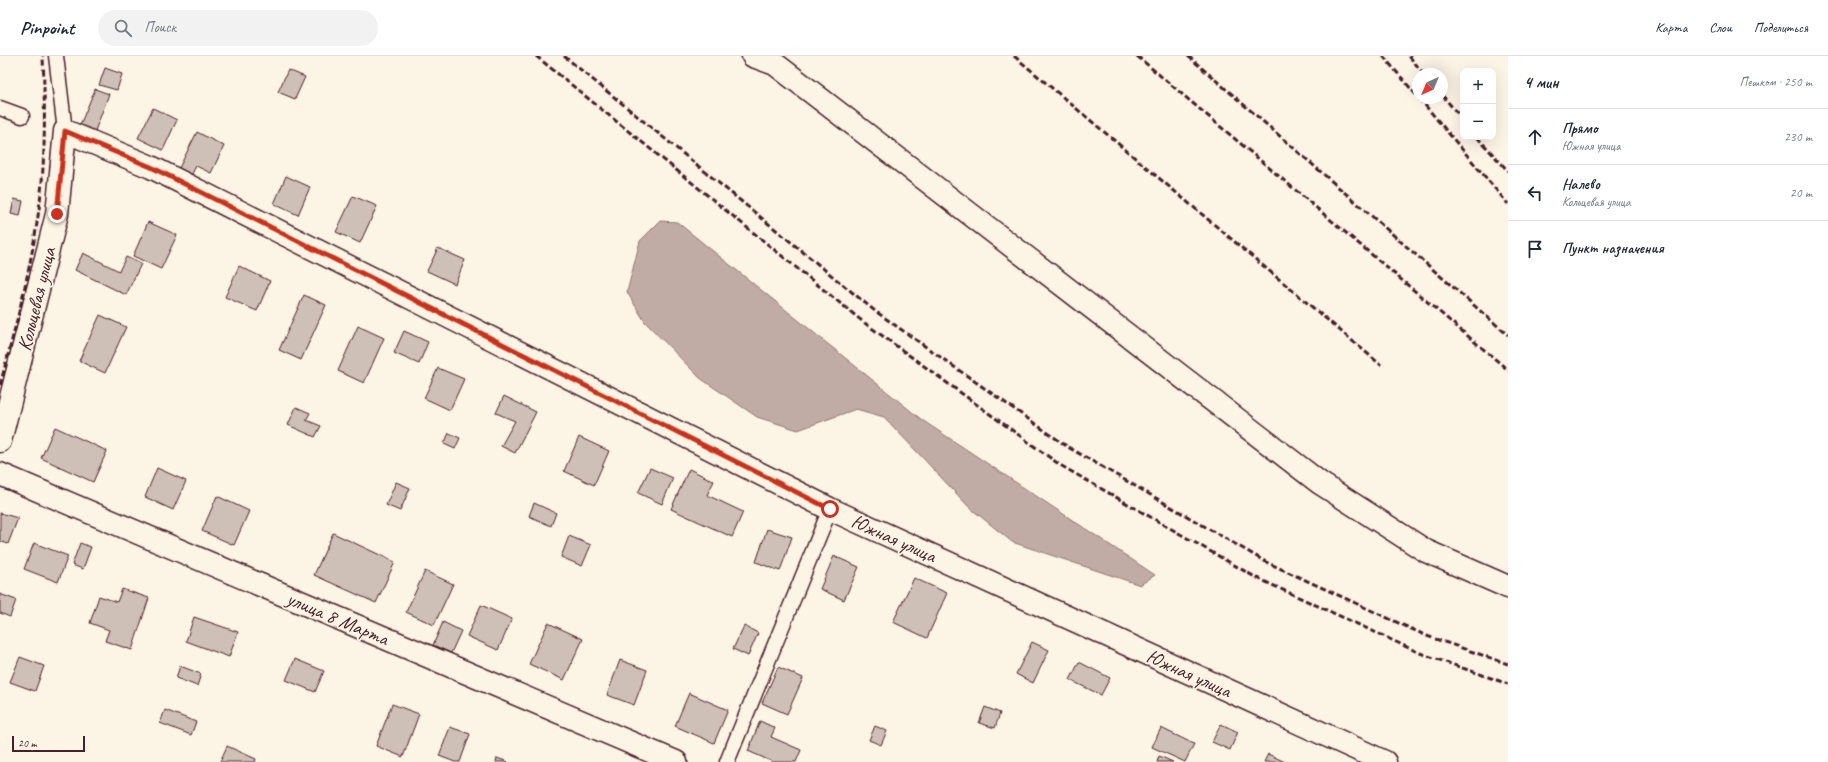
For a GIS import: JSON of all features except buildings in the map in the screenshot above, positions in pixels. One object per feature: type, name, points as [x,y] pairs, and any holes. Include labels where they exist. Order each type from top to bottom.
[{"type":"street","points":[[753,56],[775,64],[1320,483],[1426,551],[1508,587]]},
{"type":"street","name":"Кольцевая улица","points":[[0,442],[57,214],[65,131]]},
{"type":"street","name":"Южная улица","points":[[65,131],[151,167],[830,509],[1385,762]]},
{"type":"street","name":"улица 8 Марта","points":[[0,474],[676,762]]},
{"type":"lane","points":[[56,56],[65,131]]},
{"type":"lane","points":[[0,108],[22,116]]},
{"type":"lane","points":[[727,762],[830,509]]},
{"type":"shaded area","points":[[660,221],[677,222],[922,420],[1155,575],[1140,585],[1012,542],[969,507],[884,417],[856,409],[798,430],[757,417],[700,378],[645,322],[627,292],[640,241]]},
{"type":"railway","points":[[0,385],[17,322],[35,237],[41,196],[44,156],[43,56]]},
{"type":"railway","points":[[536,56],[862,321],[1060,465],[1255,577],[1420,653],[1508,684]]},
{"type":"railway","points":[[564,56],[875,311],[1068,447],[1266,562],[1427,636],[1508,664]]},
{"type":"railway","points":[[1014,56],[1381,365]]},
{"type":"railway","points":[[1137,56],[1508,370]]},
{"type":"railway","points":[[1188,56],[1508,335]]},
{"type":"railway","points":[[1383,56],[1412,90]]},
{"type":"railway","points":[[1409,56],[1419,68]]},
{"type":"railway","points":[[1448,102],[1460,116]]},
{"type":"railway","points":[[1424,104],[1508,204]]},
{"type":"railway","points":[[1480,140],[1508,171]]},
{"type":"route","points":[[57,214],[65,131],[151,167],[830,509]]}]
